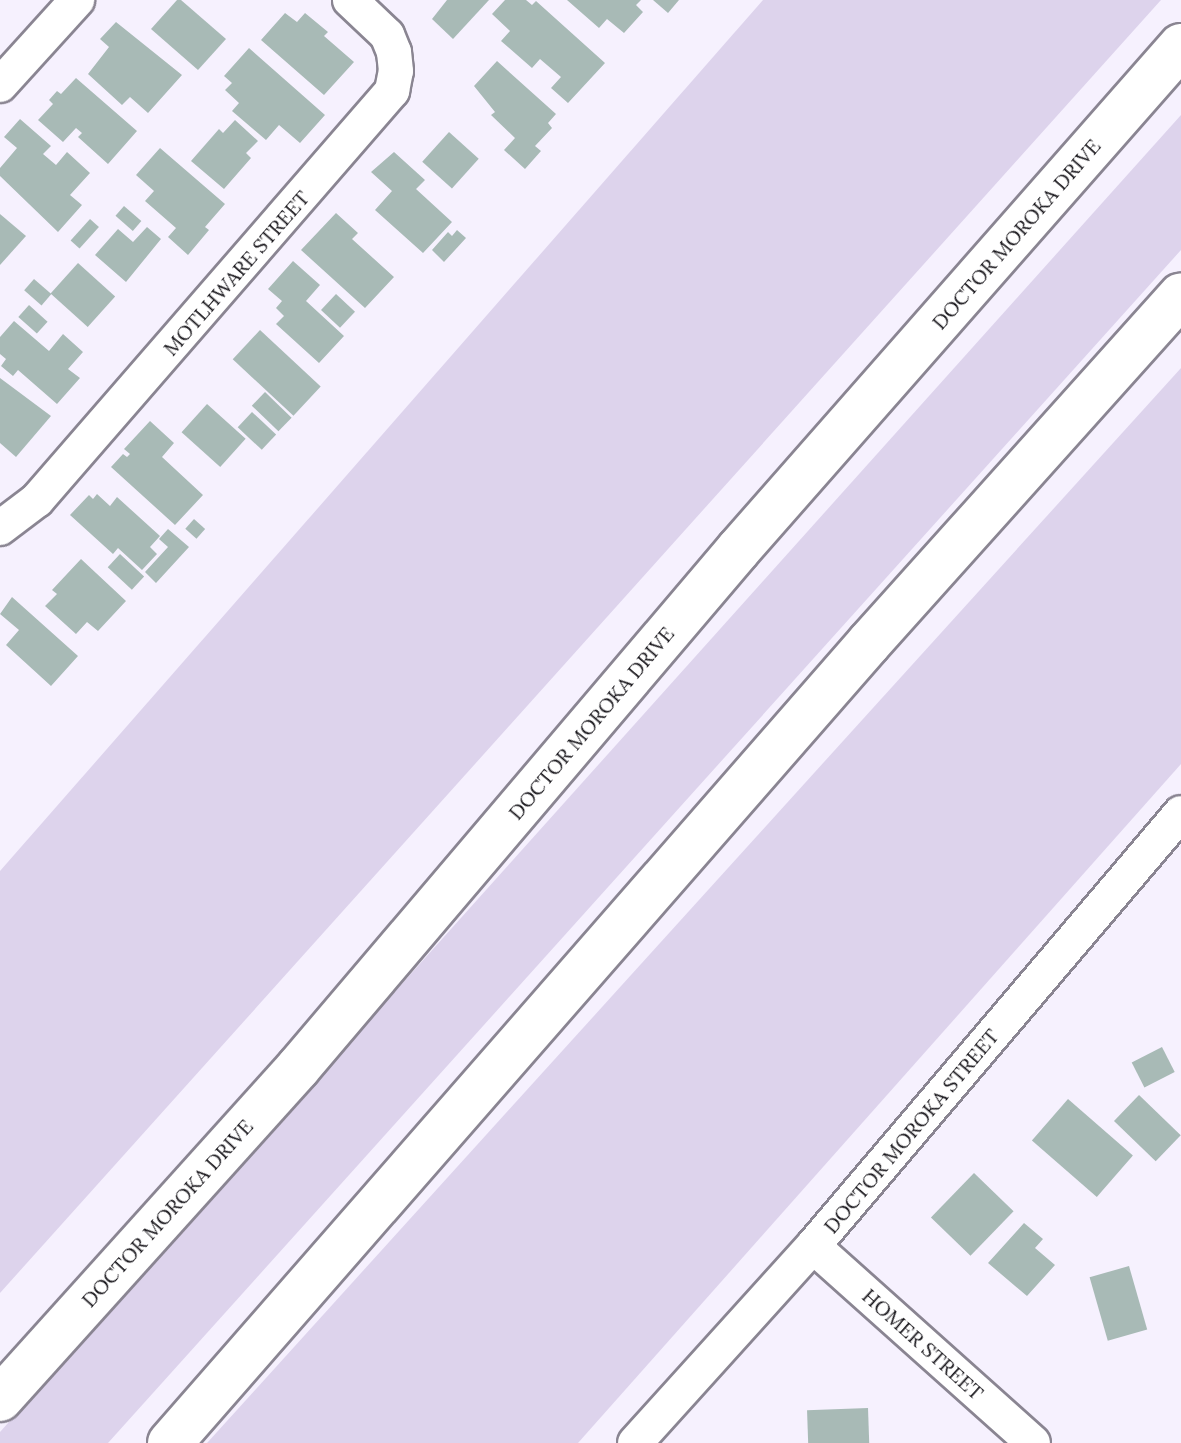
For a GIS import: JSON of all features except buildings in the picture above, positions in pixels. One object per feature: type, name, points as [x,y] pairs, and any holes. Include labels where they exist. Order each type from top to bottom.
[{"type":"street","points":[[0,85],[77,0]]},
{"type":"street","name":"MOTLHWARE STREET","points":[[0,528],[37,500],[382,107],[392,91],[396,71],[394,52],[387,35],[350,0]]},
{"type":"street","name":"DOCTOR MOROKA DRIVE","points":[[0,1399],[298,1068],[738,550],[1181,46]]},
{"type":"street","points":[[170,1443],[869,643],[1181,295]]},
{"type":"street","name":"DOCTOR MOROKA STREET","points":[[635,1443],[813,1246],[1181,813]]},
{"type":"street","name":"HOMER STREET","points":[[813,1246],[1033,1443]]},
{"type":"shaded area","points":[[763,0],[1161,0],[0,1293],[0,871]]},
{"type":"shaded area","points":[[1181,115],[1181,250],[108,1443],[0,1443],[0,1432]]},
{"type":"shaded area","points":[[1181,368],[1181,764],[578,1443],[207,1443]]}]
